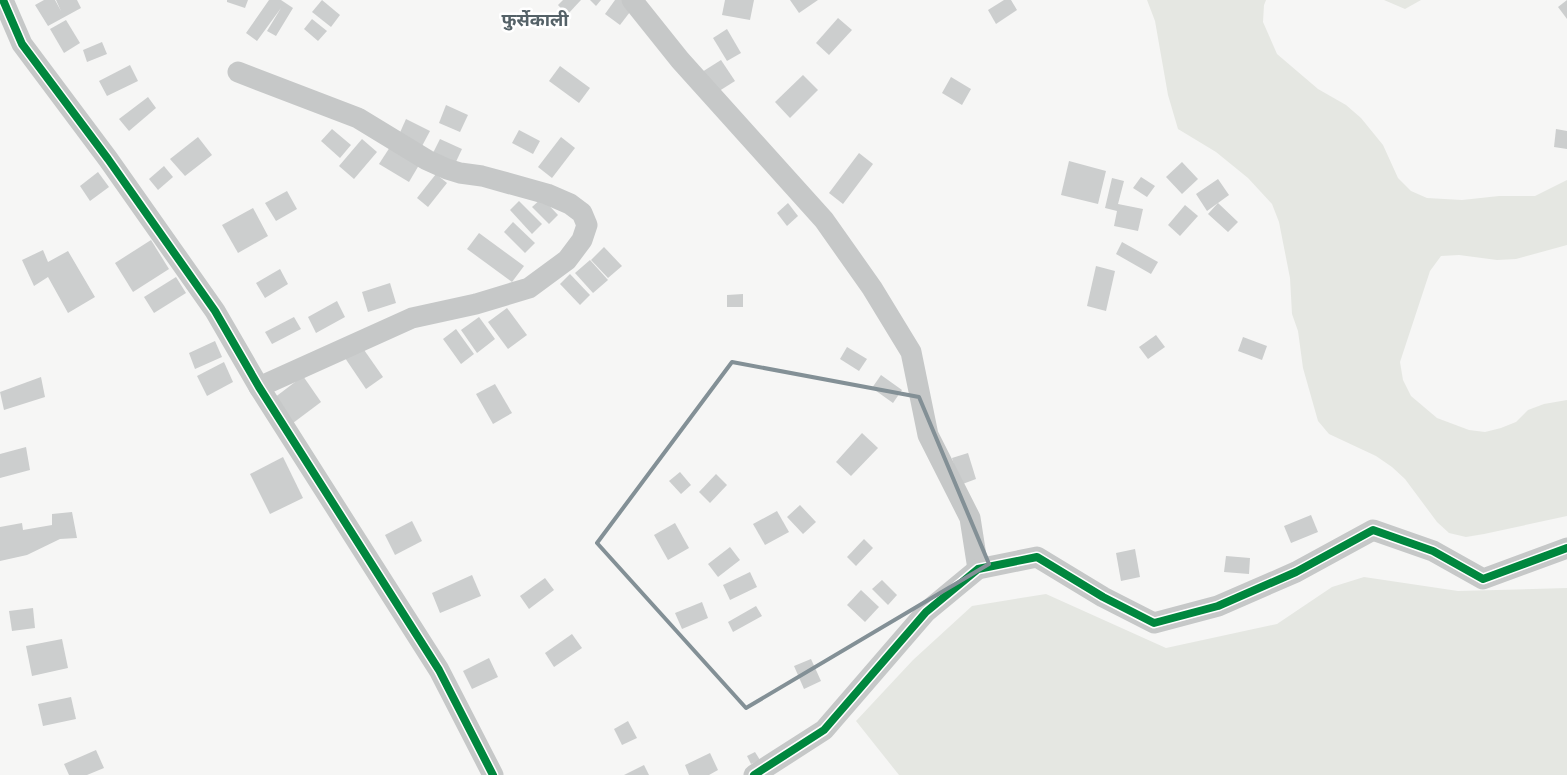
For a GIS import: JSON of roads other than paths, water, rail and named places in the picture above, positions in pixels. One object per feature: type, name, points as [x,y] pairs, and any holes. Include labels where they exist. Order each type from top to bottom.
[{"type":"street","points":[[3,0],[22,44],[108,159],[215,311],[259,387],[439,670],[493,775]]},
{"type":"street","points":[[632,0],[680,60],[824,220],[872,288],[911,352],[928,435],[970,518],[978,569]]},
{"type":"street","points":[[238,72],[358,118],[427,160],[447,169],[482,176],[538,192],[570,204],[582,213],[587,225],[582,240],[567,260],[529,288],[476,304],[412,318],[259,387]]},
{"type":"street","points":[[754,775],[824,730],[926,612],[978,569],[1037,557],[1103,598],[1154,623],[1218,606],[1296,572],[1373,530],[1433,551],[1483,579],[1567,548]]},
{"type":"district","name":"फुर्सेकाली","points":[[535,19]]}]
